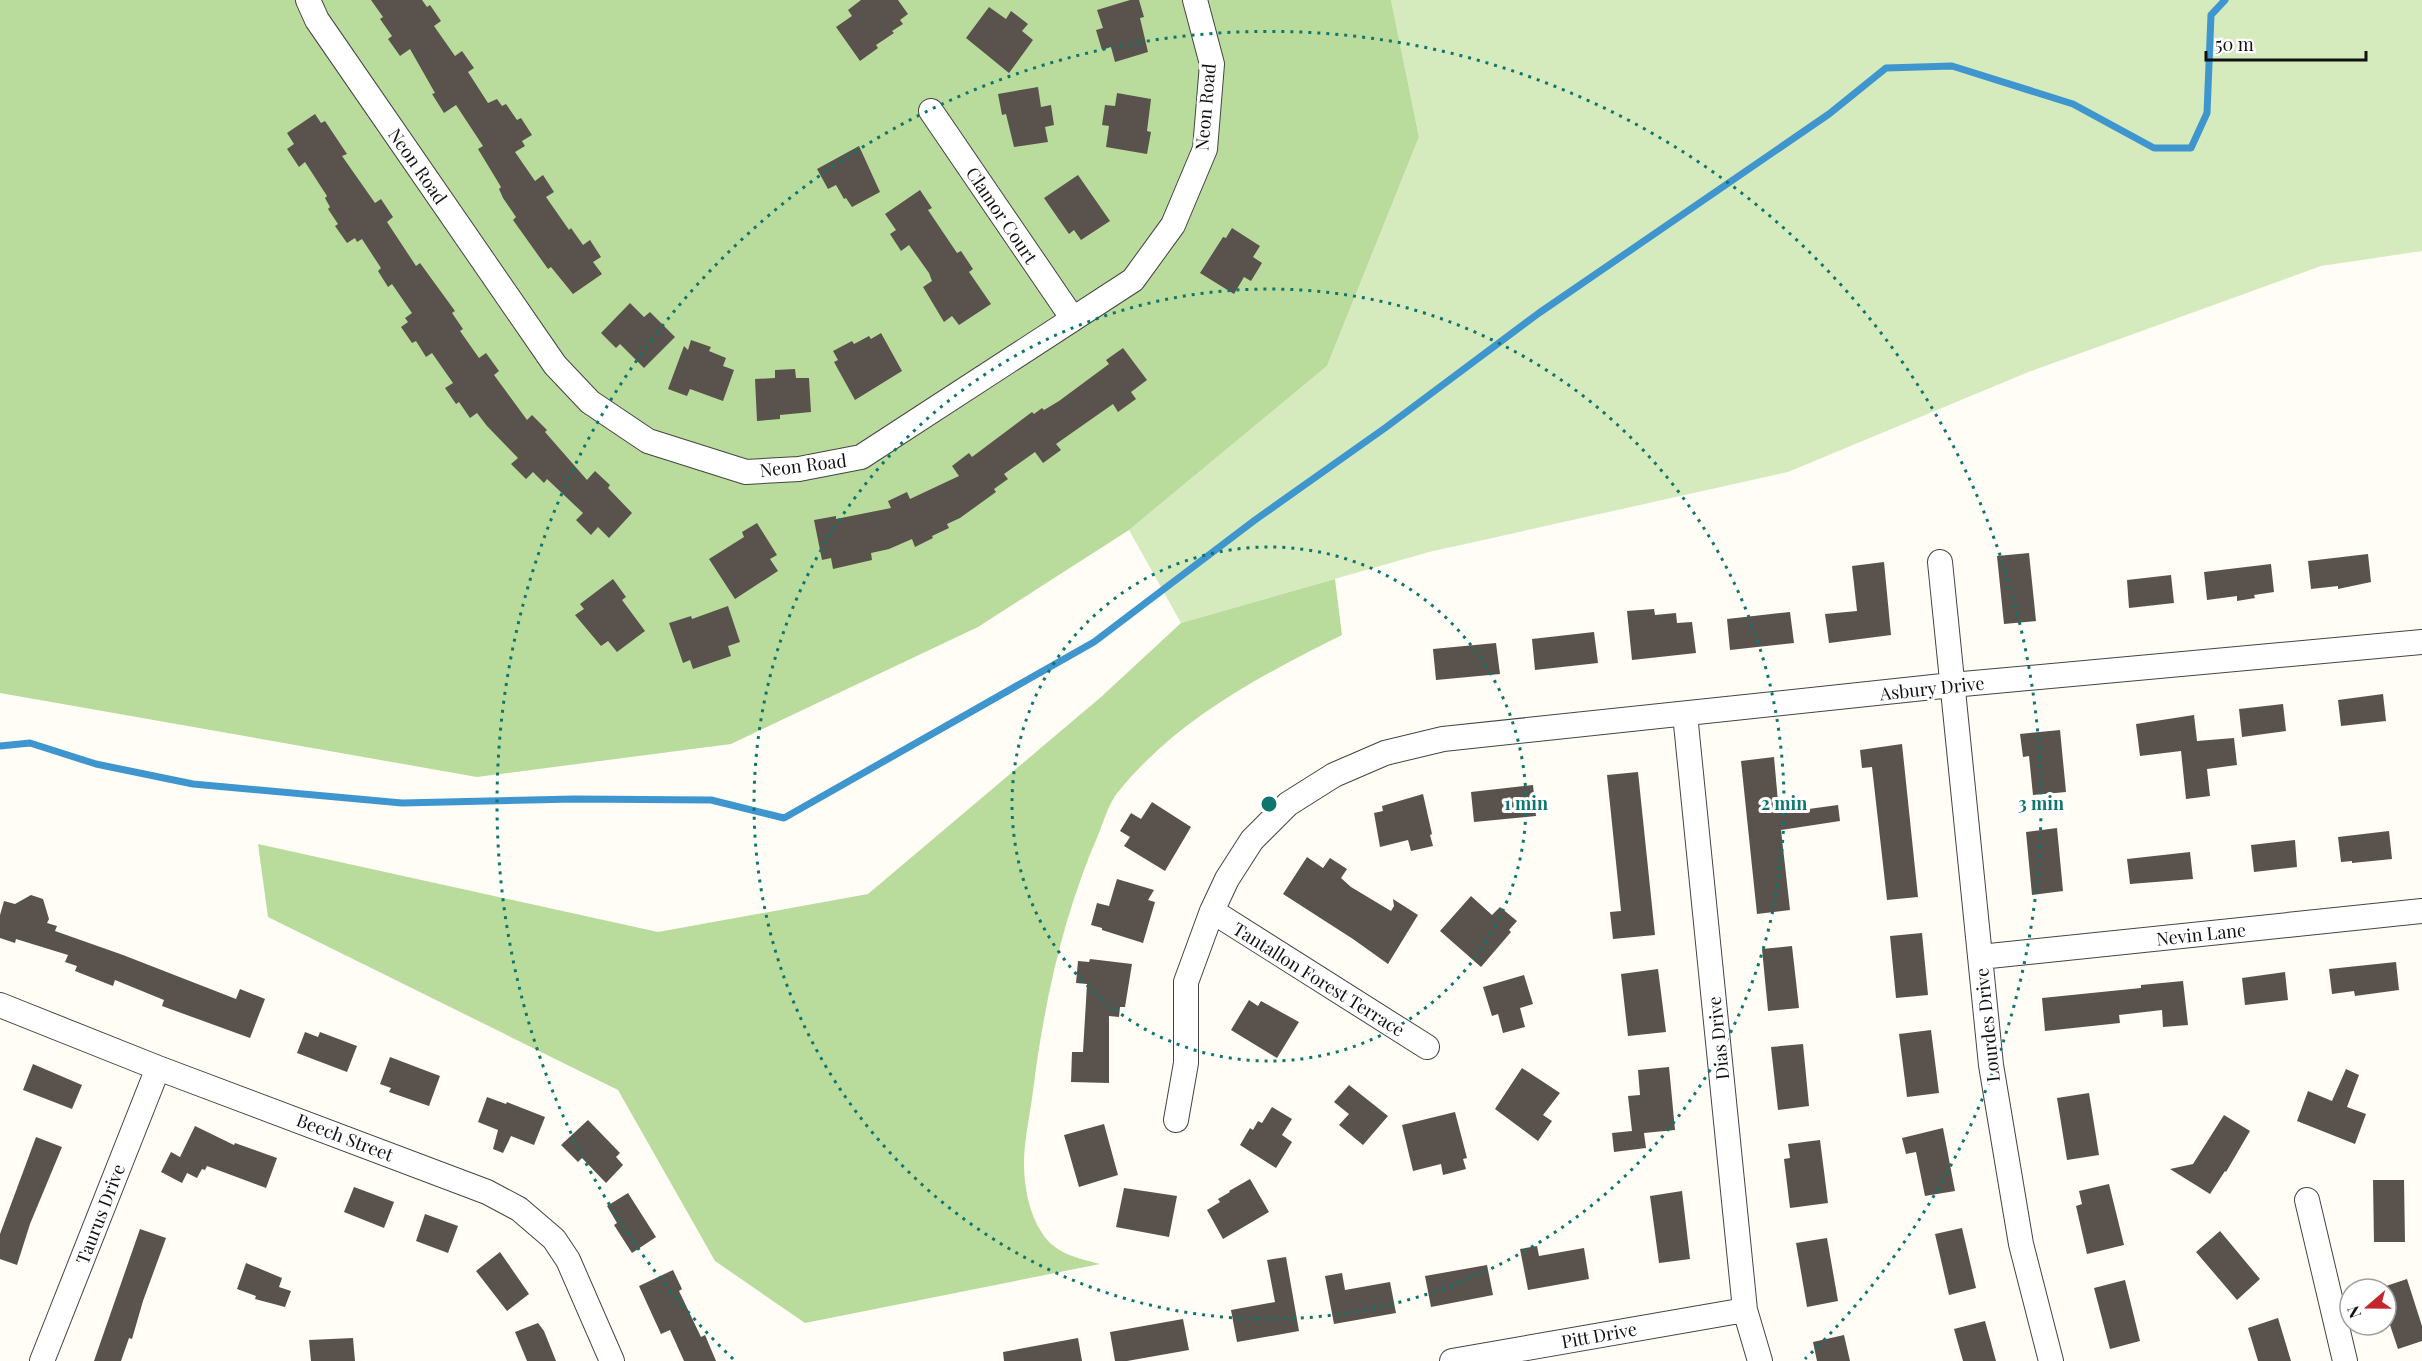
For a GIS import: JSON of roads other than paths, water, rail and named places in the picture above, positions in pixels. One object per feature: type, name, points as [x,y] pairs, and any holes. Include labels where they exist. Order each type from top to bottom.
[{"type":"street","name":"Neon Road","points":[[308,0],[317,20],[555,365],[590,402],[648,441],[746,472],[799,469],[861,457],[1133,280],[1173,225],[1205,149],[1212,64],[1195,0]]},
{"type":"street","name":"Clamor Court","points":[[931,111],[1073,319]]},
{"type":"street","name":"Lourdes Drive","points":[[1940,562],[1991,1065],[2021,1244],[2051,1361]]},
{"type":"street","name":"Asbury Drive","points":[[1176,1120],[1186,1063],[1186,982],[1212,911],[1227,879],[1252,840],[1288,804],[1334,775],[1385,753],[1443,739],[1952,685],[2422,642]]},
{"type":"street","name":"Dias Drive","points":[[1684,714],[1745,1310],[1760,1361]]},
{"type":"street","name":"Tantallon Forest Terrace","points":[[1212,911],[1427,1047]]},
{"type":"street","name":"Nevin Lane","points":[[1980,957],[2422,911]]},
{"type":"street","name":"Beech Street","points":[[0,1005],[158,1068],[487,1192],[519,1209],[554,1239],[568,1260],[612,1361]]},
{"type":"street","name":"Taurus Drive","points":[[42,1361],[158,1068]]},
{"type":"street","points":[[2307,1200],[2345,1361]]},
{"type":"street","name":"Pitt Drive","points":[[1452,1361],[1745,1310]]},
{"type":"waterway","points":[[0,746],[30,743],[96,764],[193,784],[402,803],[574,799],[711,800],[784,818],[1094,642],[1255,520],[1385,428],[1539,313],[1829,114],[1886,68],[1952,66],[2073,104],[2154,148],[2191,148],[2207,113],[2211,15],[2225,0]]}]
